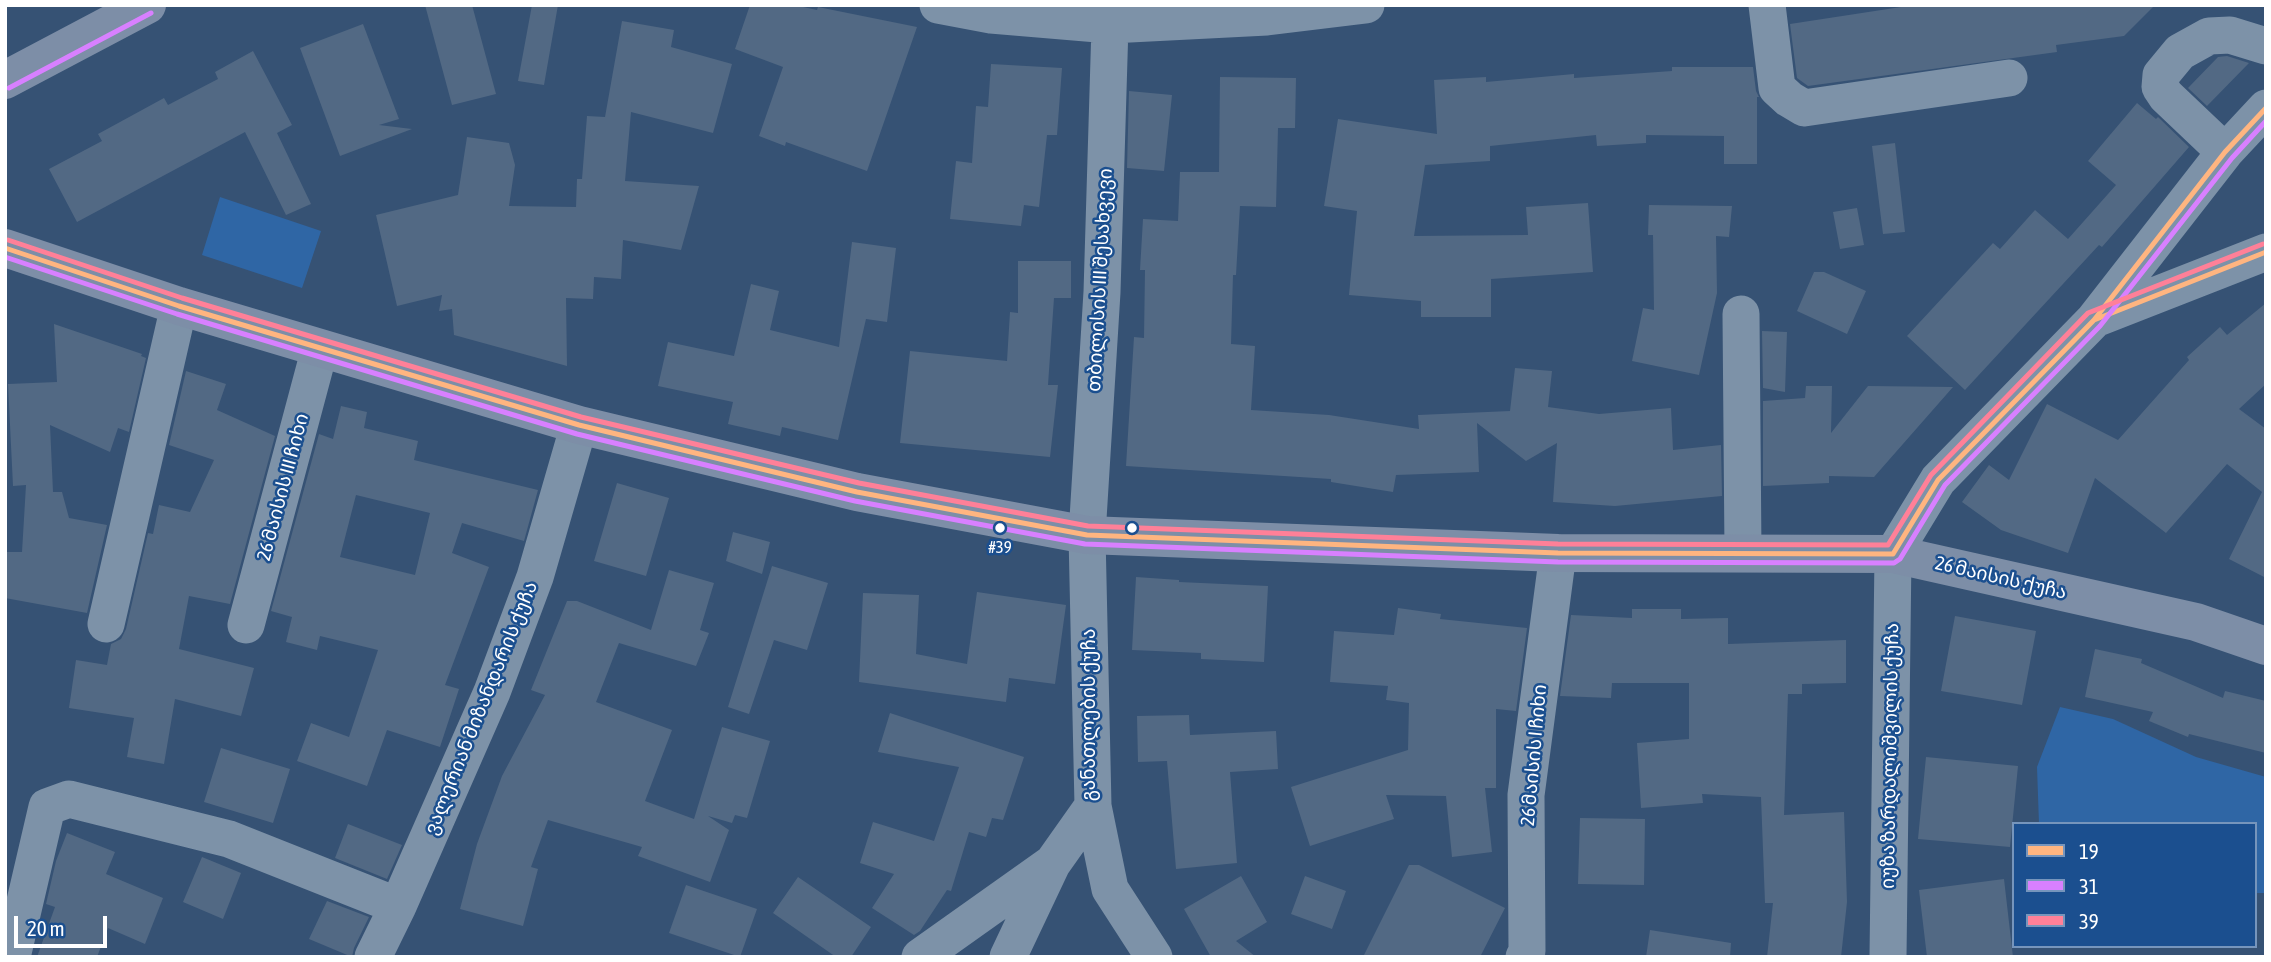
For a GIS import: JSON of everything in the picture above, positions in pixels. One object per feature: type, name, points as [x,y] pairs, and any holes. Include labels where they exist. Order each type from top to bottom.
[{"type":"main road","points":[[5,80],[147,5]]},
{"type":"main road","name":"26 მაისის ქუჩა","points":[[5,247],[179,306],[579,425],[857,492],[1087,535],[1558,553],[1893,554],[2196,622],[2266,646]]},
{"type":"street","points":[[938,5],[991,15],[1110,25],[1366,5]]},
{"type":"street","points":[[1767,5],[1777,88],[1804,108],[2009,78]]},
{"type":"street","name":"თბილისის III შესახვევი","points":[[1087,535],[1102,292],[1110,25]]},
{"type":"street","points":[[2225,152],[2166,96],[2160,87],[2161,75],[2180,52],[2209,36],[2230,34],[2266,46]]},
{"type":"street","points":[[1893,554],[1938,480],[2094,320],[2225,152],[2266,108]]},
{"type":"street","points":[[2094,320],[2266,252]]},
{"type":"street","points":[[106,624],[179,306]]},
{"type":"street","points":[[1741,314],[1743,553]]},
{"type":"street","name":"26 მაისის III ჩიხი","points":[[246,625],[320,348]]},
{"type":"street","name":"ვალერიან მიზანდარის ქუჩა","points":[[373,957],[492,692],[535,577],[579,425]]},
{"type":"street","name":"განათლების ქუჩა","points":[[1008,957],[1052,864],[1093,806],[1087,535]]},
{"type":"street","name":"26 მაისის I ჩიხი","points":[[1524,957],[1527,951],[1526,795],[1558,553]]},
{"type":"street","name":"იუზა ზარდალიშვილის ქუჩა","points":[[1888,957],[1893,554]]},
{"type":"street","points":[[12,957],[47,807],[69,799],[229,839],[398,906]]},
{"type":"street","points":[[1093,806],[1110,889],[1154,957]]},
{"type":"street","points":[[920,957],[1052,864]]},
{"type":"shaded area","points":[[220,197],[321,231],[302,288],[202,255]]},
{"type":"shaded area","points":[[2060,707],[2113,719],[2196,757],[2266,777],[2266,893],[2257,893],[2257,822],[2039,822],[2037,767]]},
{"type":"building","points":[[425,5],[472,5],[496,94],[452,105]]},
{"type":"building","points":[[532,5],[558,5],[544,85],[518,81]]},
{"type":"building","points":[[750,5],[794,5],[817,10],[818,7],[917,27],[867,171],[786,142],[785,146],[759,136],[783,67],[735,49]]},
{"type":"building","points":[[1914,5],[2155,5],[2124,36],[2056,45],[2057,52],[1808,86],[1797,78],[1790,24]]},
{"type":"building","points":[[622,21],[674,30],[671,47],[732,64],[713,133],[631,112],[625,181],[699,186],[681,250],[623,240],[621,279],[594,277],[593,299],[566,298],[567,366],[454,335],[452,309],[439,311],[442,295],[397,306],[376,215],[458,195],[467,137],[509,143],[515,165],[509,206],[576,207],[577,179],[582,179],[587,116],[605,117]]},
{"type":"building","points":[[363,24],[399,119],[379,125],[412,129],[340,156],[300,48]]},
{"type":"building","points":[[253,51],[292,125],[277,133],[311,204],[286,215],[245,132],[77,222],[49,169],[102,141],[98,134],[164,98],[168,105],[218,79],[215,72]]},
{"type":"building","points":[[2227,56],[2249,63],[2207,106],[2188,88],[2218,57]]},
{"type":"building","points":[[991,64],[1062,68],[1057,135],[1047,135],[1039,207],[1024,205],[1021,226],[950,219],[956,161],[972,163],[976,106],[988,107]]},
{"type":"building","points":[[1672,67],[1753,67],[1759,97],[1757,164],[1724,164],[1724,136],[1646,135],[1646,143],[1597,146],[1596,135],[1490,146],[1490,161],[1425,165],[1414,236],[1528,235],[1526,207],[1588,203],[1593,272],[1491,279],[1491,317],[1421,317],[1421,301],[1349,295],[1357,211],[1324,206],[1338,119],[1437,134],[1434,80],[1486,77],[1486,82],[1574,74],[1574,78],[1672,71]]},
{"type":"building","points":[[1220,77],[1296,78],[1295,128],[1278,128],[1276,207],[1240,206],[1236,275],[1233,275],[1231,344],[1255,346],[1251,410],[1329,415],[1419,429],[1418,415],[1510,411],[1515,368],[1552,371],[1548,407],[1599,414],[1671,408],[1673,450],[1721,445],[1722,496],[1615,506],[1553,502],[1557,443],[1526,461],[1477,423],[1479,472],[1396,475],[1393,492],[1331,482],[1331,479],[1126,466],[1134,337],[1144,338],[1145,270],[1140,270],[1143,219],[1178,221],[1180,172],[1219,172]]},
{"type":"building","points":[[1129,91],[1172,95],[1164,171],[1127,168]]},
{"type":"building","points":[[2137,103],[2156,119],[2158,117],[2189,147],[2102,247],[2099,245],[1965,390],[1907,336],[1993,243],[2000,249],[2035,210],[2068,239],[2116,185],[2088,161]]},
{"type":"building","points":[[1895,143],[1905,232],[1883,234],[1872,146]]},
{"type":"building","points":[[1649,205],[1732,206],[1729,237],[1716,236],[1717,293],[1699,375],[1632,361],[1643,308],[1654,310],[1653,235],[1648,235]]},
{"type":"building","points":[[1857,208],[1864,245],[1840,249],[1833,212]]},
{"type":"building","points":[[852,242],[896,248],[887,322],[866,319],[838,440],[782,427],[780,436],[728,424],[733,402],[658,386],[668,342],[734,356],[751,284],[779,291],[770,330],[839,347]]},
{"type":"building","points":[[1018,261],[1071,261],[1071,298],[1054,298],[1048,385],[1058,385],[1050,457],[900,443],[910,351],[1007,361],[1010,312],[1018,313]]},
{"type":"building","points":[[1814,272],[1824,272],[1866,291],[1847,334],[1797,311]]},
{"type":"building","points":[[2266,303],[2266,384],[2239,409],[2266,429],[2266,578],[2229,559],[2262,492],[2227,464],[2166,533],[2095,478],[2068,553],[2001,530],[1962,502],[1989,465],[2009,480],[2047,404],[2118,440],[2189,360],[2187,357],[2220,327],[2227,335]]},
{"type":"building","points":[[54,324],[142,354],[141,356],[146,358],[129,432],[118,428],[110,452],[50,425],[53,492],[62,492],[69,518],[107,525],[87,613],[5,598],[5,552],[22,552],[26,485],[13,486],[8,384],[57,382]]},
{"type":"building","points":[[1762,331],[1787,332],[1785,392],[1763,388]]},
{"type":"building","points":[[186,371],[226,384],[217,410],[275,436],[230,604],[189,596],[179,649],[254,668],[241,716],[175,699],[164,764],[127,757],[134,718],[69,708],[76,660],[107,665],[111,644],[121,639],[126,629],[148,533],[153,534],[159,505],[190,512],[214,460],[169,445]]},
{"type":"building","points":[[1806,386],[1832,386],[1831,433],[1868,386],[1953,387],[1874,477],[1829,476],[1829,483],[1763,486],[1763,401],[1805,398]]},
{"type":"building","points":[[341,406],[367,412],[364,428],[418,441],[414,460],[538,490],[524,541],[462,523],[452,553],[489,567],[445,685],[459,689],[440,747],[387,730],[367,786],[297,761],[311,723],[349,737],[378,650],[320,636],[317,650],[286,642],[292,617],[271,611],[319,434],[333,439]],"holes":[[[356,495],[430,513],[415,575],[340,557]]]},
{"type":"building","points":[[617,483],[669,498],[646,576],[594,561]]},
{"type":"building","points":[[733,532],[770,542],[762,574],[726,561]]},
{"type":"building","points":[[772,566],[828,583],[807,650],[774,640],[749,714],[728,707]]},
{"type":"building","points":[[669,570],[714,583],[700,630],[709,633],[696,666],[619,643],[596,702],[672,730],[645,801],[694,819],[722,727],[770,741],[747,818],[735,815],[732,823],[708,816],[729,830],[710,882],[638,856],[642,847],[548,820],[531,867],[538,869],[523,926],[460,909],[477,844],[502,776],[545,695],[531,690],[567,601],[577,601],[651,630]]},
{"type":"building","points":[[1136,577],[1268,586],[1264,662],[1201,659],[1201,653],[1132,650]]},
{"type":"building","points":[[977,592],[1066,605],[1055,684],[1009,678],[1006,702],[859,682],[863,593],[919,595],[916,654],[967,664]]},
{"type":"building","points":[[1398,608],[1441,614],[1440,619],[1527,628],[1516,711],[1496,709],[1496,788],[1485,788],[1492,852],[1452,857],[1446,796],[1386,795],[1394,819],[1310,846],[1291,787],[1408,750],[1409,703],[1386,700],[1388,686],[1330,682],[1334,631],[1394,635]]},
{"type":"building","points":[[1632,609],[1681,609],[1681,619],[1728,618],[1728,644],[1846,640],[1846,683],[1802,684],[1802,694],[1788,694],[1784,815],[1844,812],[1847,902],[1841,957],[1767,957],[1773,903],[1765,903],[1761,797],[1702,794],[1703,803],[1641,808],[1637,743],[1689,739],[1689,683],[1612,683],[1611,698],[1560,696],[1571,615],[1632,618]]},
{"type":"building","points":[[1955,616],[2036,631],[2022,705],[1941,691]]},
{"type":"building","points":[[2095,649],[2142,659],[2141,663],[2223,698],[2225,691],[2266,701],[2266,753],[2189,734],[2188,737],[2149,721],[2153,712],[2085,697]]},
{"type":"building","points":[[890,713],[1024,757],[1003,820],[992,818],[986,837],[969,832],[951,891],[947,890],[920,931],[914,935],[872,908],[894,874],[860,863],[873,822],[934,841],[959,767],[878,752]]},
{"type":"building","points":[[1189,715],[1190,735],[1276,731],[1278,769],[1230,772],[1237,863],[1176,869],[1167,761],[1138,762],[1137,716]]},
{"type":"building","points":[[221,748],[290,769],[273,823],[204,802]]},
{"type":"building","points":[[1926,757],[2018,766],[2010,847],[1918,839]]},
{"type":"building","points":[[1580,818],[1645,819],[1644,885],[1578,884]]},
{"type":"building","points":[[348,824],[402,845],[387,879],[335,858]]},
{"type":"building","points":[[67,833],[115,852],[106,874],[163,898],[145,944],[108,928],[97,957],[37,957],[55,907],[46,904],[56,861]]},
{"type":"building","points":[[202,857],[241,873],[223,919],[183,902]]},
{"type":"building","points":[[1409,865],[1419,865],[1505,908],[1480,957],[1363,957]]},
{"type":"building","points":[[1241,876],[1267,922],[1236,941],[1256,957],[1211,957],[1184,909]]},
{"type":"building","points":[[1305,876],[1346,891],[1332,929],[1291,914]]},
{"type":"building","points":[[798,877],[871,927],[851,957],[836,957],[773,913]]},
{"type":"building","points":[[2004,879],[2013,957],[1927,957],[1919,890]]},
{"type":"building","points":[[686,885],[757,909],[740,957],[669,933]]},
{"type":"building","points":[[327,901],[369,917],[352,957],[309,939]]},
{"type":"building","points":[[1650,930],[1731,943],[1730,957],[1646,957]]},
{"type":"transit line","name":"31","points":[[9,88],[151,13]]},
{"type":"transit line","name":"19","points":[[5,248],[179,306],[579,425],[857,492],[1087,535],[1558,553],[1893,554],[1938,480],[2094,320],[2225,152],[2266,108]]},
{"type":"transit line","name":"31","points":[[5,257],[177,314],[577,434],[855,501],[1085,544],[1558,562],[1894,563],[1900,559],[1945,485],[2100,326],[2232,158],[2266,121]]},
{"type":"transit line","name":"39","points":[[8,240],[182,298],[581,417],[859,483],[1088,526],[1558,544],[1888,545],[1931,475],[2088,313],[2263,244]]},
{"type":"transit line","name":"19","points":[[2094,320],[2266,252]]},
{"type":"place","name":"#39","points":[[1000,528]]}]
